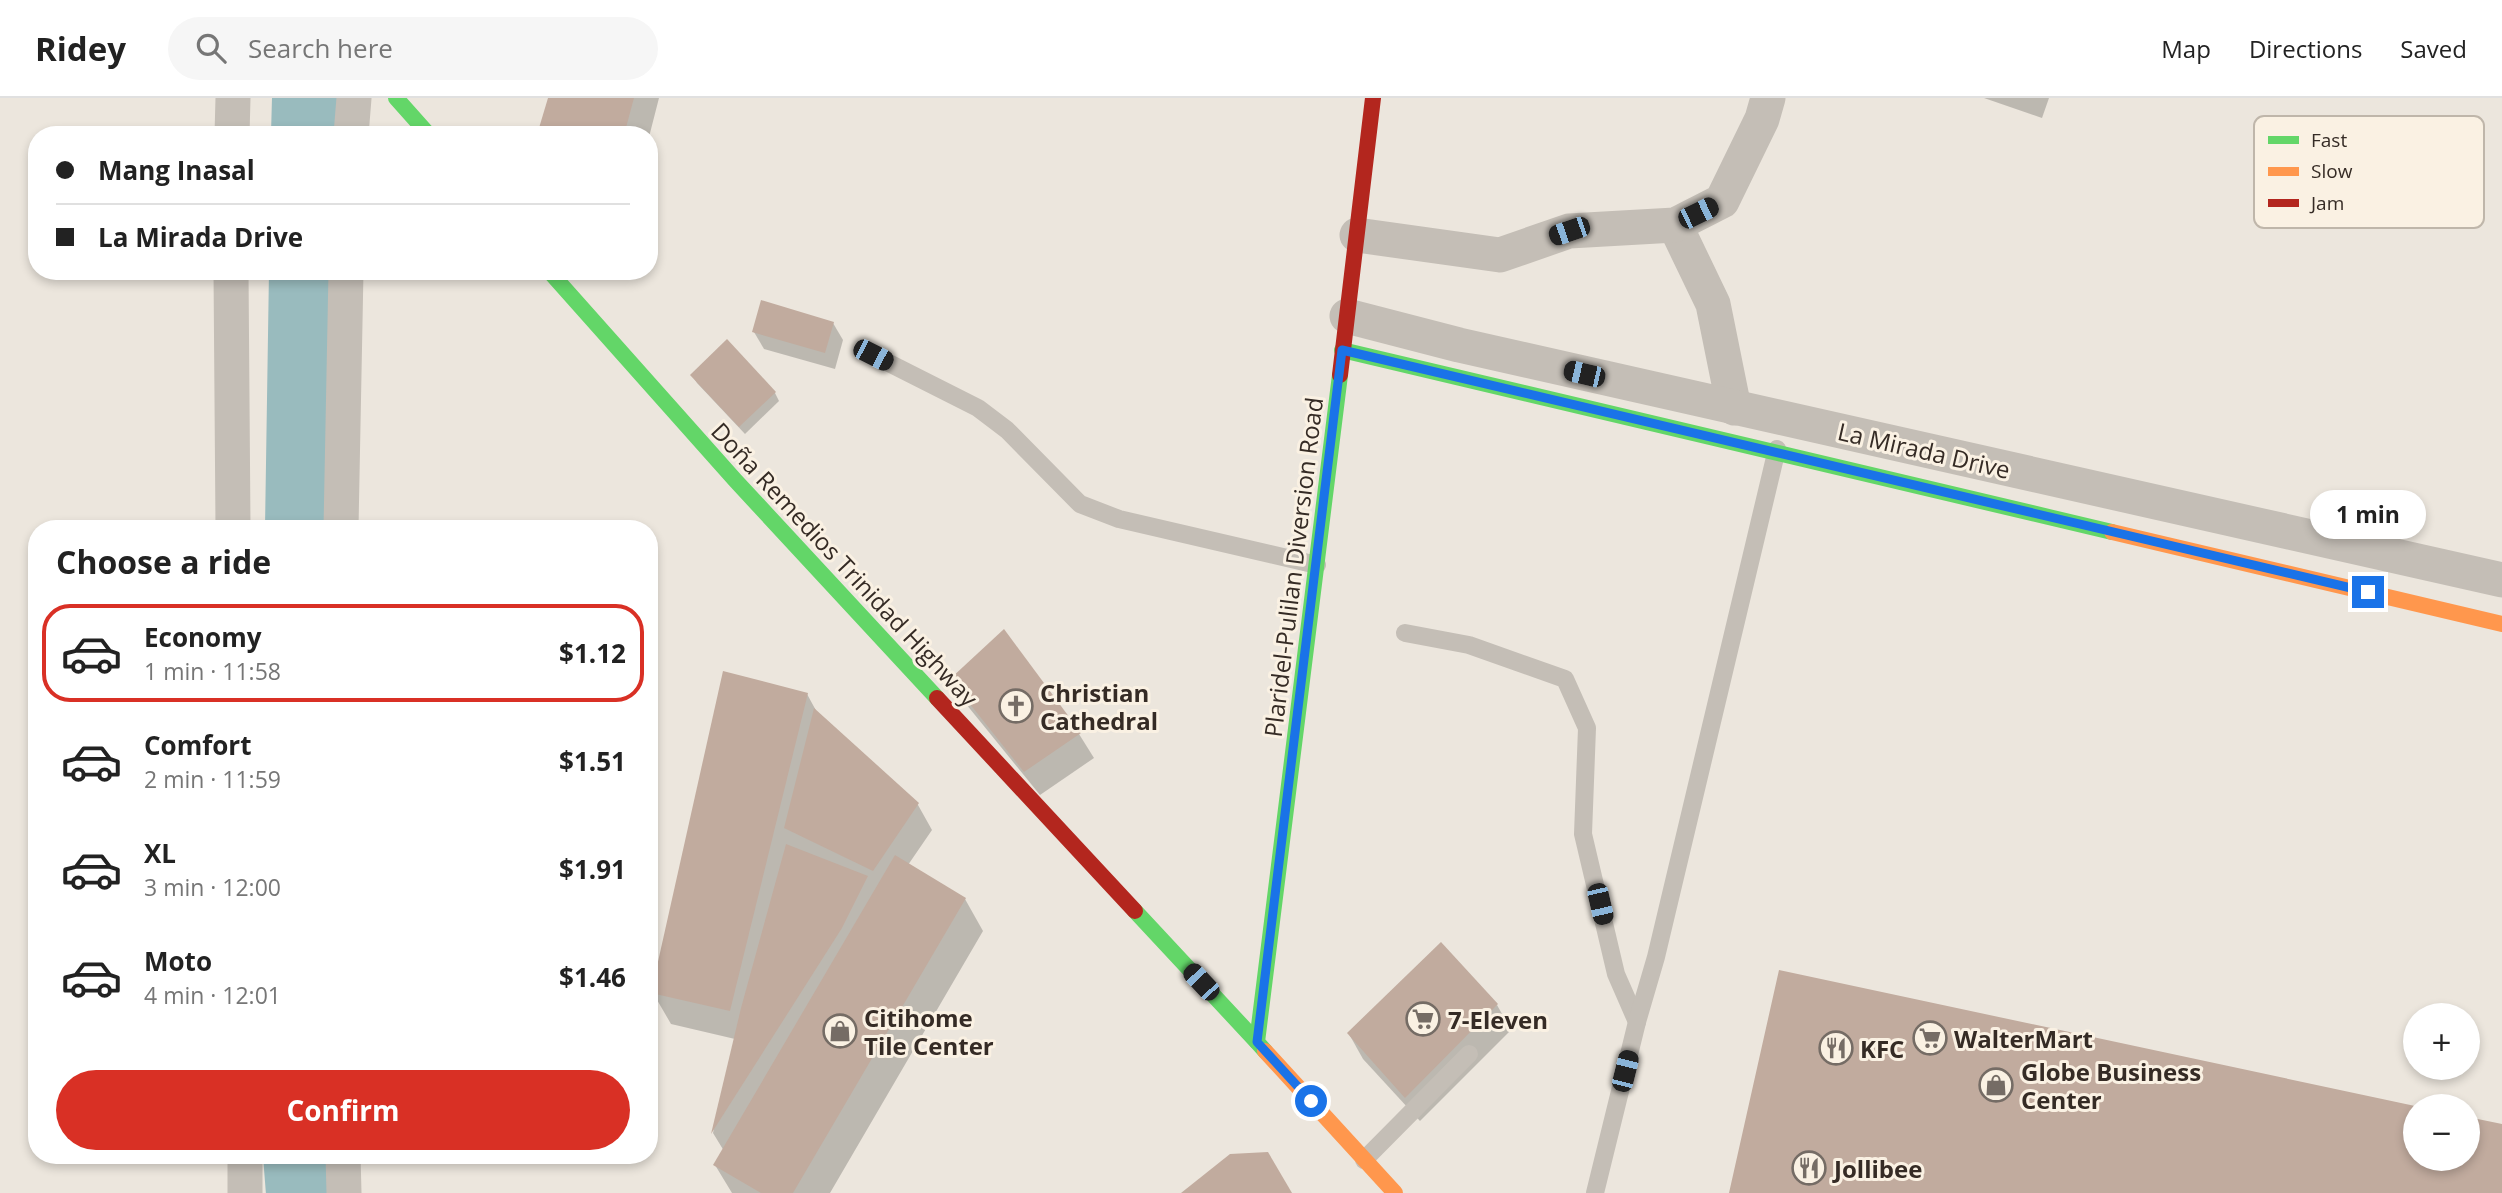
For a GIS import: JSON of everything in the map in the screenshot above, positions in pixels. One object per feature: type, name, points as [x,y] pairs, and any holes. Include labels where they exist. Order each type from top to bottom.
[{"type":"main road","points":[[396,98],[421,126]]},
{"type":"main road","name":"Plaridel-Pulilan Diversion Road","points":[[1257,1042],[1373,98]]},
{"type":"main road","name":"Doña Remedios Trinidad Highway","points":[[558,280],[735,480],[1395,1193]]},
{"type":"main road","name":"La Mirada Drive","points":[[1342,350],[1455,360],[1776,453],[2502,624]]},
{"type":"street","points":[[232,126],[233,98]]},
{"type":"street","points":[[352,126],[354,98]]},
{"type":"street","points":[[1357,235],[1500,255],[1569,231],[1675,225],[1722,201],[1762,119],[1768,98]]},
{"type":"street","points":[[1675,225],[1713,304],[1734,408]]},
{"type":"street","points":[[230,280],[233,520]]},
{"type":"street","points":[[341,520],[346,280]]},
{"type":"street","name":"La Mirada Drive","points":[[1347,316],[1455,360],[1783,418],[2502,580]]},
{"type":"street","points":[[245,1164],[246,1193]]},
{"type":"street","points":[[343,1164],[344,1193]]},
{"type":"lane","points":[[873,355],[978,408],[1007,430],[1080,504],[1119,519],[1317,565]]},
{"type":"lane","points":[[1595,1193],[1637,1022],[1656,957],[1783,418]]},
{"type":"lane","points":[[1405,633],[1469,645],[1565,679],[1587,728],[1583,834],[1616,974],[1637,1022]]},
{"type":"lane","points":[[1364,1160],[1469,1054]]},
{"type":"building","points":[[548,98],[634,98],[626,126],[540,126]]},
{"type":"building","points":[[761,300],[834,322],[825,353],[752,332]]},
{"type":"building","points":[[727,339],[776,392],[739,427],[690,375]]},
{"type":"building","name":"Christian Cathedral","points":[[1004,629],[1081,733],[1024,772],[950,679]]},
{"type":"building","points":[[723,671],[808,693],[730,1011],[658,995],[658,962]]},
{"type":"building","points":[[814,708],[919,803],[873,871],[784,828]]},
{"type":"building","points":[[786,844],[868,876],[842,928],[711,1134],[741,1008]]},
{"type":"building","name":"Citihome Tile Center","points":[[895,855],[966,898],[793,1193],[761,1193],[713,1165]]},
{"type":"building","name":"7-Eleven","points":[[1441,942],[1498,1004],[1405,1098],[1347,1033]]},
{"type":"building","name":"WalterMart","points":[[1779,970],[2403,1103],[2403,1171],[2480,1171],[2480,1119],[2502,1124],[2502,1193],[1729,1193]]},
{"type":"building","points":[[1268,1152],[1292,1193],[1181,1193],[1230,1154]]},
{"type":"waterway","points":[[304,126],[305,98]]},
{"type":"waterway","points":[[298,520],[302,280]]},
{"type":"waterway","points":[[297,1164],[299,1193]]},
{"type":"traffic: fast","points":[[396,98],[421,126]]},
{"type":"traffic: fast","points":[[557,280],[735,480],[937,698]]},
{"type":"traffic: fast","points":[[1342,350],[2112,532]]},
{"type":"traffic: fast","points":[[1265,1051],[1257,1042],[1340,375]]},
{"type":"traffic: fast","points":[[1135,911],[1257,1042]]},
{"type":"traffic: slow","points":[[2112,532],[2502,624]]},
{"type":"traffic: slow","points":[[1265,1051],[1395,1193]]},
{"type":"traffic: jam","points":[[1340,375],[1373,98]]},
{"type":"traffic: jam","points":[[937,698],[1135,911]]},
{"type":"place","name":"Christian Cathedral","points":[[1016,706]]},
{"type":"place","name":"7-Eleven","points":[[1423,1019]]},
{"type":"place","name":"Citihome Tile Center","points":[[840,1031]]},
{"type":"place","name":"WalterMart","points":[[1930,1038]]},
{"type":"place","name":"KFC","points":[[1836,1048]]},
{"type":"place","name":"Globe Business Center","points":[[1996,1085]]},
{"type":"place","name":"Jollibee","points":[[1809,1168]]},
{"type":"route","points":[[1311,1101],[1257,1042],[1342,350],[2368,592]]}]
